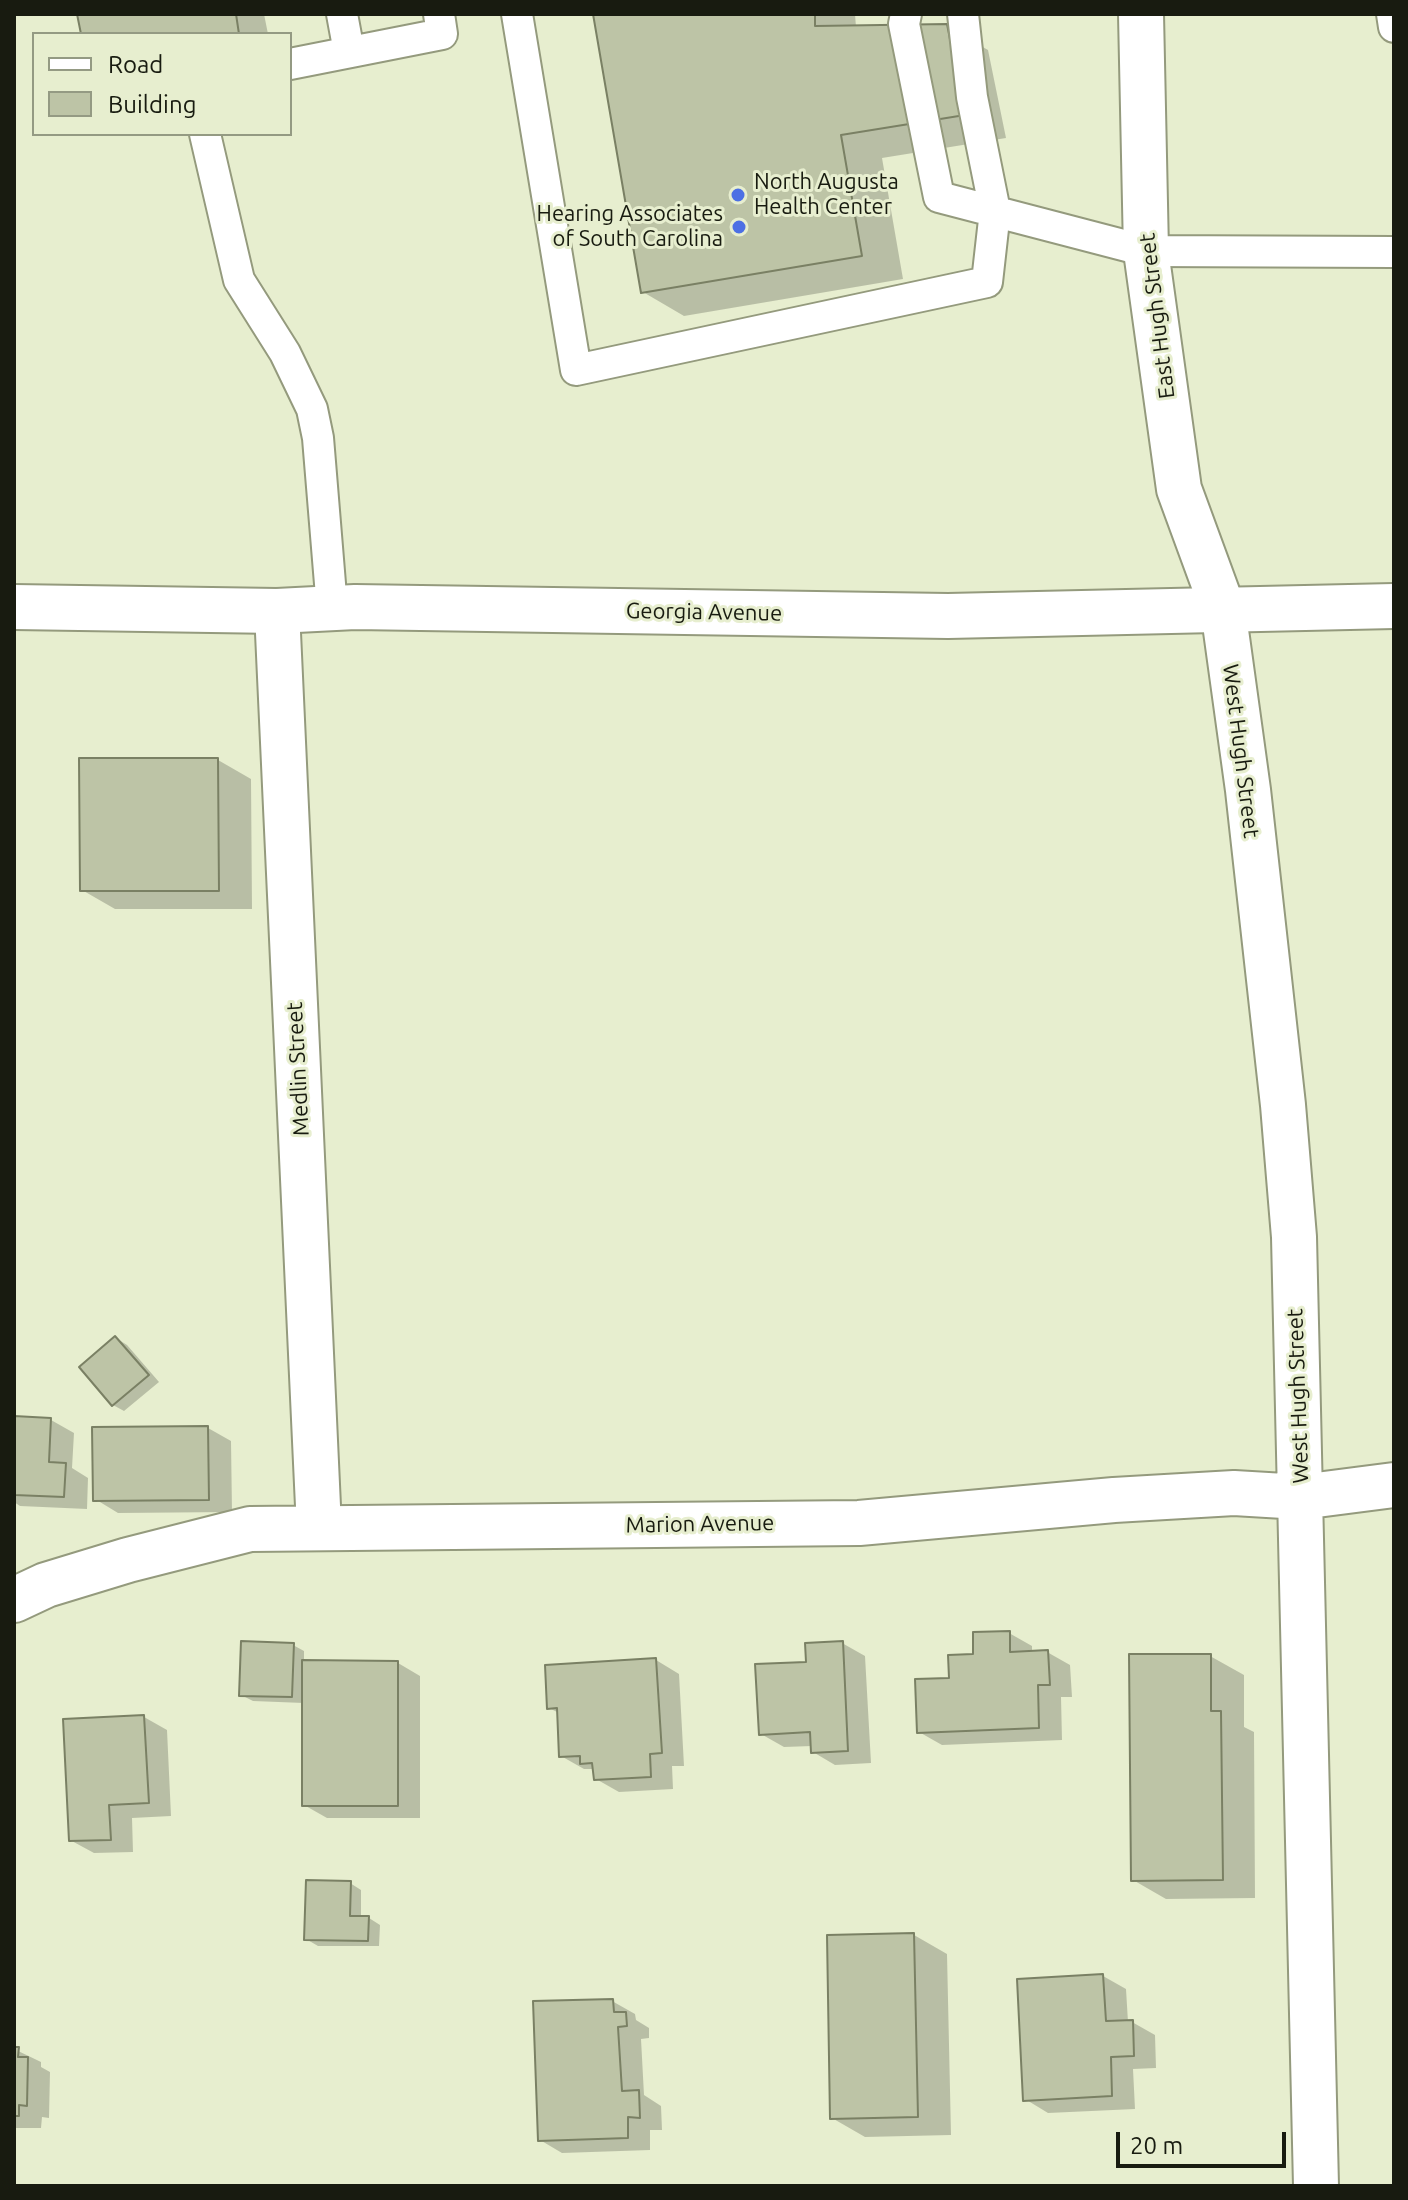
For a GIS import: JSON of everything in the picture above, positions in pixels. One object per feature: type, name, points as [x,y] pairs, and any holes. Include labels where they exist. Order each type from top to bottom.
[{"type":"street","name":"East Hugh Street","points":[[1141,14],[1146,251],[1179,489],[1223,609]]},
{"type":"street","name":"Georgia Avenue","points":[[14,607],[948,616],[1394,606]]},
{"type":"street","name":"West Hugh Street","points":[[1223,609],[1248,790],[1283,1105],[1294,1237],[1316,2186]]},
{"type":"street","name":"Medlin Street","points":[[277,611],[319,1528]]},
{"type":"street","name":"Marion Avenue","points":[[14,1600],[60,1581],[250,1529],[859,1523],[1114,1500],[1234,1493],[1301,1497],[1394,1485]]},
{"type":"lane","points":[[342,14],[349,52]]},
{"type":"lane","points":[[292,64],[442,34],[439,14]]},
{"type":"lane","points":[[517,14],[576,370],[987,282],[995,211],[972,97],[963,14]]},
{"type":"lane","points":[[906,14],[904,24],[939,197],[1146,251],[1394,252]]},
{"type":"lane","points":[[1392,14],[1394,27]]},
{"type":"lane","points":[[205,136],[239,280],[285,353],[312,409],[318,438],[332,608]]},
{"type":"building","points":[[77,14],[236,14],[239,32],[81,32]]},
{"type":"building","name":"North Augusta Health Center","points":[[593,14],[815,14],[815,26],[947,24],[965,115],[841,135],[862,256],[641,293]]},
{"type":"building","points":[[79,758],[218,758],[219,891],[80,891]]},
{"type":"building","points":[[115,1336],[149,1375],[112,1406],[79,1367]]},
{"type":"building","points":[[14,1416],[51,1418],[49,1462],[66,1463],[64,1497],[14,1495]]},
{"type":"building","points":[[208,1426],[209,1500],[93,1501],[92,1427]]},
{"type":"building","points":[[1010,1631],[1010,1652],[1048,1650],[1050,1685],[1038,1685],[1039,1728],[917,1733],[915,1679],[949,1678],[948,1655],[973,1654],[973,1632]]},
{"type":"building","points":[[241,1641],[294,1643],[292,1697],[239,1696]]},
{"type":"building","points":[[843,1641],[848,1751],[811,1753],[810,1732],[759,1735],[755,1664],[806,1662],[805,1643]]},
{"type":"building","points":[[1129,1654],[1211,1654],[1211,1711],[1221,1711],[1223,1880],[1131,1881]]},
{"type":"building","points":[[656,1658],[662,1753],[650,1754],[651,1777],[594,1780],[592,1763],[580,1764],[580,1756],[559,1757],[557,1708],[547,1709],[545,1665]]},
{"type":"building","points":[[302,1660],[398,1661],[398,1806],[302,1806]]},
{"type":"building","points":[[144,1715],[149,1803],[109,1805],[111,1840],[69,1841],[63,1719]]},
{"type":"building","points":[[306,1880],[351,1881],[350,1916],[369,1916],[368,1941],[304,1940]]},
{"type":"building","points":[[914,1933],[918,2117],[830,2119],[827,1935]]},
{"type":"building","points":[[1103,1974],[1106,2021],[1133,2020],[1134,2056],[1111,2057],[1112,2096],[1023,2101],[1017,1979]]},
{"type":"building","points":[[613,1999],[614,2012],[626,2012],[627,2026],[618,2027],[622,2091],[639,2090],[640,2118],[628,2117],[628,2138],[538,2141],[533,2001]]},
{"type":"building","points":[[14,2047],[19,2047],[18,2057],[28,2057],[27,2106],[19,2105],[19,2116],[14,2116]]},
{"type":"place","name":"North Augusta Health Center","points":[[738,195]]},
{"type":"place","name":"Hearing Associates of South Carolina","points":[[739,227]]}]
